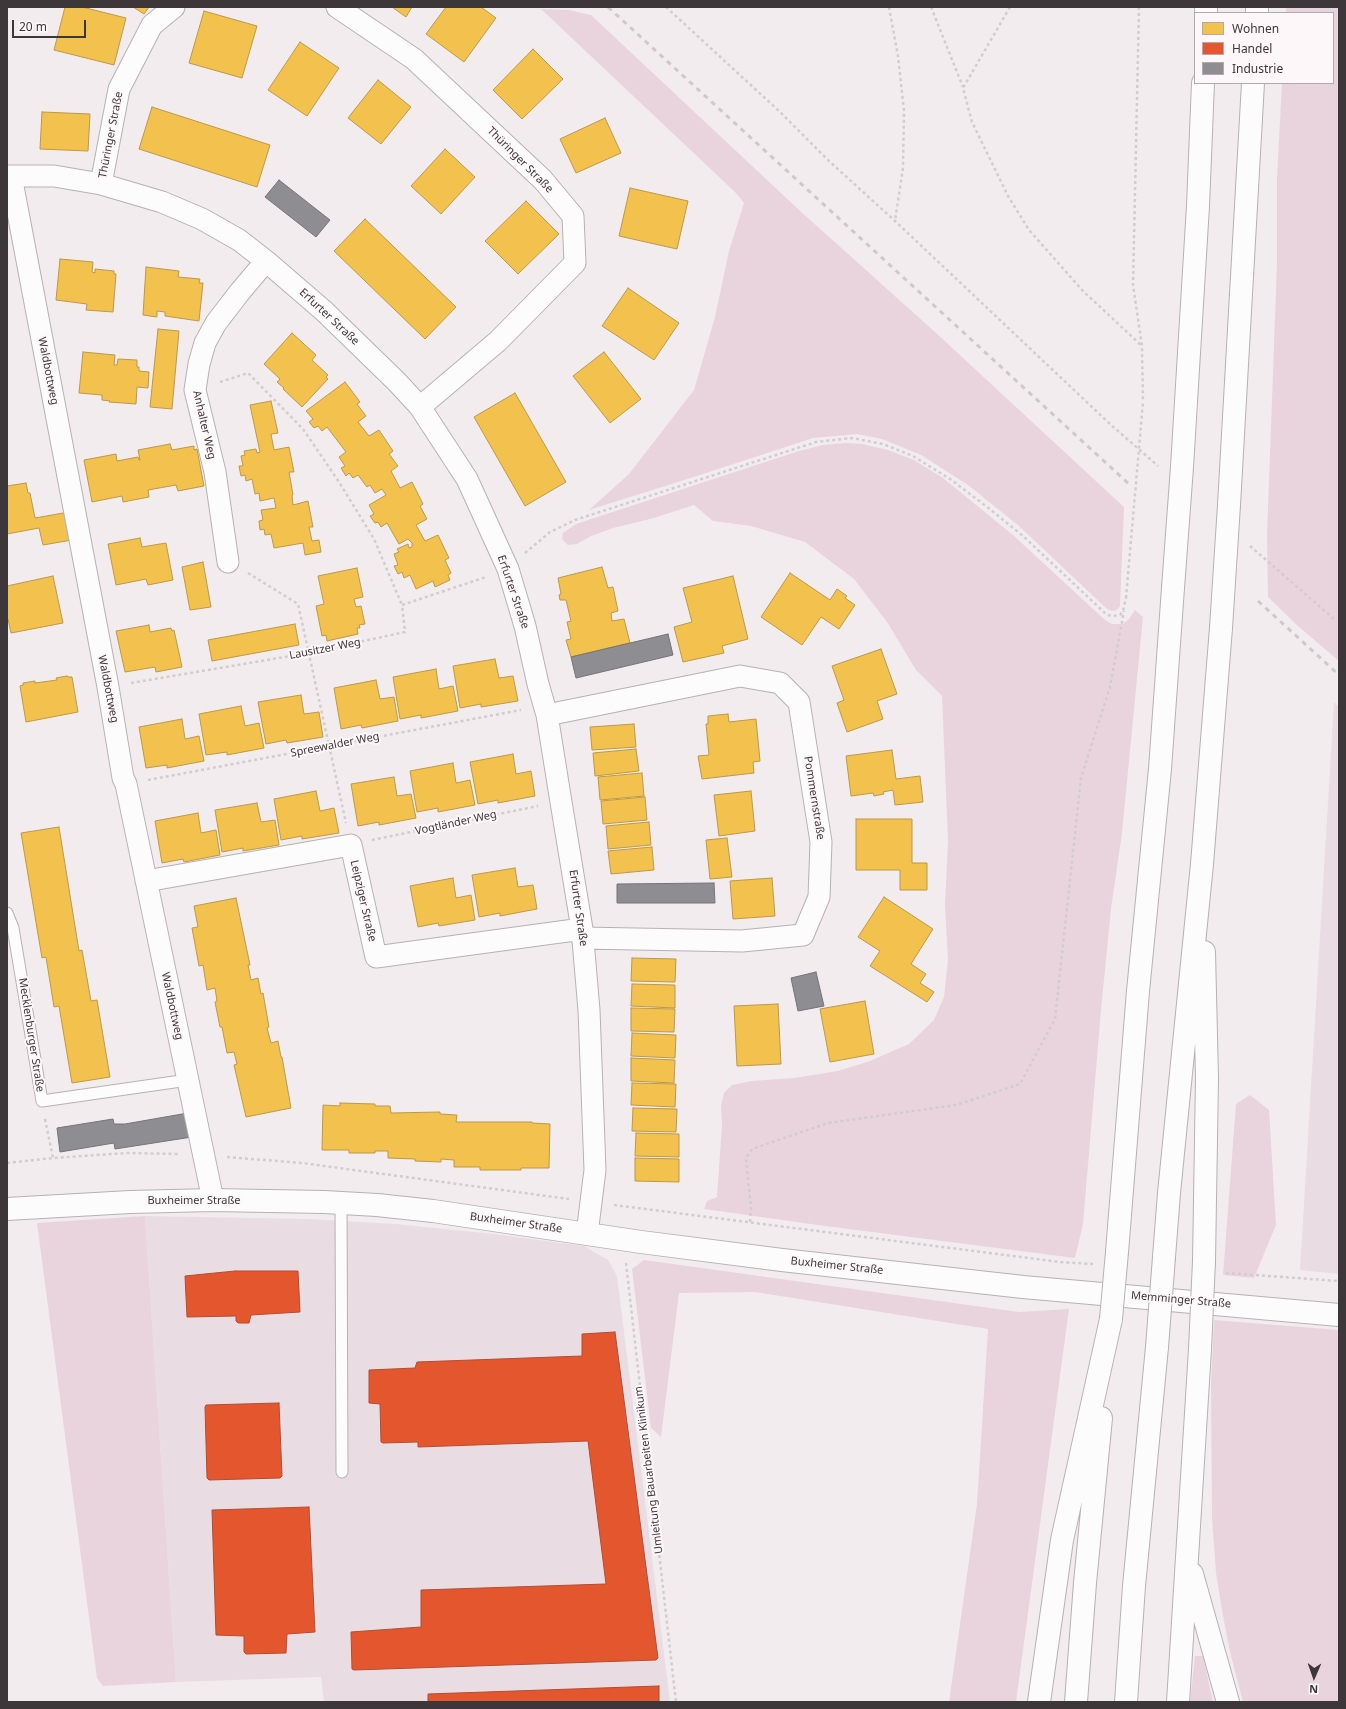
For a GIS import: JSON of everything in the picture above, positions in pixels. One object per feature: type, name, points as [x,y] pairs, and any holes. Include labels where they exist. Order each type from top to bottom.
[{"type":"main road","points":[[1076,1702],[1084,1583],[1111,1319],[1138,991],[1160,769],[1182,467],[1198,206],[1203,84]]},
{"type":"main road","points":[[1126,1702],[1134,1586],[1157,1347],[1169,1192],[1202,864],[1221,628],[1253,84]]},
{"type":"main road","points":[[1178,1702],[1188,1558],[1204,1261],[1207,1078],[1202,864]]},
{"type":"main road","name":"Buxheimer Straße","points":[[7,1209],[130,1202],[213,1200],[341,1203],[433,1211],[588,1234],[782,1260],[1023,1287]]},
{"type":"main road","name":"Memminger Straße","points":[[1023,1287],[1339,1315]]},
{"type":"main road","points":[[1039,1702],[1062,1540],[1111,1319]]},
{"type":"main road","points":[[1188,1558],[1228,1702]]},
{"type":"street","name":"Thüringer Straße","points":[[101,184],[119,89],[152,25],[174,7]]},
{"type":"street","name":"Thüringer Straße","points":[[337,7],[414,58],[543,180],[573,216],[575,263],[498,341],[420,407]]},
{"type":"street","name":"Erfurter Straße","points":[[9,176],[54,176],[101,184],[162,202],[202,219],[239,240],[324,311],[397,382],[420,407],[466,479],[508,569],[525,626],[545,710],[561,802],[582,934],[589,1010],[595,1170],[588,1234]]},
{"type":"street","name":"Waldbottweg","points":[[9,176],[108,687],[123,778],[126,784],[213,1200]]},
{"type":"street","name":"Anhalter Weg","points":[[228,562],[215,472],[195,390],[199,364],[205,343],[216,323],[266,261]]},
{"type":"street","name":"Pommernstraße","points":[[545,710],[740,676],[780,682],[799,702],[821,842],[819,897],[803,935],[742,940],[582,934]]},
{"type":"street","name":"Leipziger Straße","points":[[146,881],[351,845],[376,957],[582,934]]},
{"type":"lane","name":"Mecklenburger Straße","points":[[7,913],[13,928],[42,1101]]},
{"type":"lane","points":[[42,1101],[188,1080]]},
{"type":"lane","points":[[341,1203],[342,1472]]},
{"type":"path","points":[[666,7],[1110,424]]},
{"type":"path","points":[[889,7],[898,56],[904,111],[903,168],[895,221]]},
{"type":"path","points":[[931,7],[963,88],[972,122],[1008,196],[1029,230],[1082,290],[1142,346]]},
{"type":"path","points":[[963,88],[1010,7]]},
{"type":"path","points":[[750,1222],[751,1208],[746,1158],[752,1149],[828,1123],[956,1105],[1020,1084],[1055,1018],[1081,778],[1110,687],[1115,650],[1126,598],[1143,402],[1142,346],[1133,285],[1139,7]]},
{"type":"path","points":[[195,390],[248,372],[297,423],[339,482],[374,539],[402,605],[508,569],[550,532],[575,520],[816,442],[852,438],[883,444],[913,456],[950,478],[1023,536],[1106,614],[1111,616],[1120,615],[1126,598]]},
{"type":"path","points":[[228,562],[298,604],[351,845]]},
{"type":"path","name":"Lausitzer Weg","points":[[108,687],[308,653],[405,632],[402,605]]},
{"type":"path","name":"Spreewalder Weg","points":[[126,784],[329,746],[545,710]]},
{"type":"path","name":"Vogtländer Weg","points":[[351,845],[561,802]]},
{"type":"path","name":"Mecklenburger Straße","points":[[42,1101],[53,1158]]},
{"type":"path","points":[[7,1163],[128,1153],[204,1155],[302,1163],[591,1202],[1060,1262],[1099,1265]]},
{"type":"path","name":"Umleitung Bauarbeiten Klinikum","points":[[624,1238],[676,1702]]},
{"type":"path","points":[[1223,1273],[1339,1281]]},
{"type":"shaded area","points":[[1286,7],[1339,7],[1339,661],[1298,626],[1268,597],[1267,535],[1277,263],[1277,178],[1282,84],[1334,84],[1334,12],[1286,12]]},
{"type":"shaded area","points":[[541,9],[569,10],[591,15],[798,209],[935,332],[1124,507],[1120,606],[1117,610],[1112,611],[1107,609],[1019,526],[968,485],[921,455],[882,439],[857,434],[813,438],[589,510],[629,474],[694,390],[715,317],[729,251],[744,203],[735,192]]},
{"type":"shaded area","points":[[846,443],[862,444],[888,450],[914,460],[943,478],[1013,535],[1105,620],[1112,624],[1123,624],[1129,619],[1135,610],[1143,617],[1122,833],[1111,909],[1101,1010],[1083,1224],[1075,1258],[704,1209],[707,1201],[717,1197],[722,1125],[721,1106],[724,1093],[732,1085],[752,1081],[794,1078],[838,1071],[870,1061],[909,1044],[934,1020],[944,997],[948,960],[945,905],[948,841],[942,696],[916,670],[887,622],[854,579],[805,542],[751,526],[713,521],[694,505],[654,518],[613,528],[591,536],[577,544],[568,545],[562,539],[563,533],[576,524],[799,451],[823,445]]},
{"type":"shaded area","points":[[1334,702],[1339,707],[1339,1274],[1300,1270]]},
{"type":"shaded area","points":[[1250,1095],[1269,1110],[1276,1225],[1254,1278],[1223,1275],[1236,1104]]},
{"type":"shaded area","points":[[145,1216],[309,1219],[396,1224],[493,1234],[584,1246],[608,1260],[617,1276],[670,1702],[324,1702],[321,1677],[176,1682]]},
{"type":"shaded area","points":[[145,1216],[176,1682],[103,1686],[97,1678],[37,1223]]},
{"type":"shaded area","points":[[644,1260],[1019,1312],[1069,1309],[1016,1702],[949,1702],[977,1504],[988,1329],[755,1292],[679,1293],[661,1437],[651,1428],[632,1269]]},
{"type":"shaded area","points":[[1214,1320],[1339,1330],[1339,1702],[1243,1702],[1230,1652],[1216,1573],[1212,1518],[1211,1386]]},
{"type":"shaded area","points":[[1195,1656],[1203,1656],[1213,1702],[1190,1702]]},
{"type":"building: Wohnen","points":[[65,7],[82,7],[126,18],[114,65],[54,50]]},
{"type":"building: Wohnen","points":[[133,7],[149,7],[144,14]]},
{"type":"building: Wohnen","points":[[392,7],[412,7],[406,17]]},
{"type":"building: Wohnen","points":[[446,7],[481,7],[496,18],[464,62],[426,34]]},
{"type":"building: Wohnen","points":[[204,11],[257,26],[242,78],[189,63]]},
{"type":"building: Wohnen","points":[[300,42],[339,68],[307,116],[268,90]]},
{"type":"building: Wohnen","points":[[533,49],[563,79],[522,119],[493,90]]},
{"type":"building: Wohnen","points":[[378,80],[411,107],[381,144],[348,118]]},
{"type":"building: Wohnen","points":[[152,107],[270,145],[257,187],[139,149]]},
{"type":"building: Wohnen","points":[[42,112],[90,114],[88,151],[40,149]]},
{"type":"building: Wohnen","points":[[605,118],[621,153],[576,173],[560,139]]},
{"type":"building: Wohnen","points":[[445,149],[475,177],[441,214],[411,186]]},
{"type":"building: Wohnen","points":[[630,188],[688,201],[677,249],[619,236]]},
{"type":"building: Wohnen","points":[[526,201],[559,234],[518,274],[485,241]]},
{"type":"building: Wohnen","points":[[365,219],[456,307],[425,339],[334,251]]},
{"type":"building: Wohnen","points":[[60,259],[93,262],[92,272],[95,273],[95,269],[114,271],[114,274],[116,274],[113,312],[86,310],[87,304],[56,300]]},
{"type":"building: Wohnen","points":[[146,267],[179,271],[178,277],[200,279],[199,283],[203,283],[199,321],[165,316],[165,312],[157,311],[157,317],[143,315]]},
{"type":"building: Wohnen","points":[[628,288],[679,323],[654,360],[602,326]]},
{"type":"building: Wohnen","points":[[158,329],[179,331],[172,409],[150,407]]},
{"type":"building: Wohnen","points":[[292,333],[316,355],[312,360],[328,375],[326,377],[328,379],[302,407],[283,389],[284,388],[277,382],[280,379],[264,364]]},
{"type":"building: Wohnen","points":[[83,352],[115,355],[114,365],[117,365],[118,359],[137,360],[137,367],[139,367],[139,371],[149,372],[148,388],[137,387],[136,404],[109,402],[110,401],[102,400],[102,395],[79,393]]},
{"type":"building: Wohnen","points":[[604,352],[641,399],[610,423],[573,376]]},
{"type":"building: Wohnen","points":[[345,382],[360,402],[357,404],[366,416],[358,422],[369,436],[379,430],[393,451],[389,454],[398,466],[391,471],[400,488],[412,482],[423,504],[420,506],[427,519],[416,525],[425,541],[438,535],[449,558],[445,560],[451,573],[448,575],[450,580],[435,587],[433,581],[416,589],[410,575],[404,578],[402,572],[398,574],[394,566],[398,565],[394,554],[399,552],[397,549],[408,544],[409,548],[412,547],[412,543],[408,539],[399,544],[387,523],[381,527],[378,522],[375,523],[370,516],[374,514],[369,505],[386,495],[382,489],[375,493],[370,485],[367,487],[358,475],[353,478],[349,473],[346,476],[341,468],[345,466],[339,457],[346,452],[327,427],[322,431],[318,426],[314,428],[309,422],[313,419],[306,411]]},
{"type":"building: Wohnen","points":[[515,393],[566,482],[525,506],[474,417]]},
{"type":"building: Wohnen","points":[[271,401],[278,433],[271,434],[274,450],[289,447],[294,472],[289,472],[293,495],[293,505],[308,501],[313,527],[309,527],[312,541],[319,540],[321,552],[305,555],[303,543],[274,548],[271,534],[265,535],[264,529],[260,530],[259,521],[263,520],[261,510],[276,508],[274,498],[260,501],[259,493],[255,494],[252,479],[246,481],[245,475],[241,476],[239,466],[243,466],[241,456],[245,455],[244,451],[256,449],[257,453],[260,452],[250,405]]},
{"type":"building: Wohnen","points":[[170,444],[172,450],[194,446],[194,450],[197,449],[204,486],[178,491],[176,485],[148,490],[149,497],[123,502],[122,496],[92,502],[84,460],[116,454],[117,461],[138,457],[140,460],[138,450]]},
{"type":"building: Wohnen","points":[[26,483],[28,493],[30,493],[35,518],[69,512],[72,540],[43,545],[39,528],[7,534],[7,486]]},
{"type":"building: Wohnen","points":[[140,538],[142,547],[166,543],[173,580],[148,585],[146,579],[116,585],[108,544]]},
{"type":"building: Wohnen","points":[[203,562],[211,607],[190,610],[182,567]]},
{"type":"building: Wohnen","points":[[602,567],[608,588],[613,587],[618,611],[611,613],[612,621],[624,619],[630,643],[571,657],[566,640],[571,639],[567,622],[571,621],[566,600],[560,600],[559,595],[561,594],[558,578]]},
{"type":"building: Wohnen","points":[[357,568],[363,597],[354,599],[356,607],[361,606],[365,624],[359,625],[360,628],[357,628],[358,634],[327,641],[326,635],[322,636],[316,606],[324,604],[318,576]]},
{"type":"building: Wohnen","points":[[790,573],[830,600],[837,589],[847,596],[845,598],[855,605],[839,629],[821,617],[802,645],[761,617]]},
{"type":"building: Wohnen","points":[[53,576],[63,623],[11,633],[7,619],[7,586]]},
{"type":"building: Wohnen","points":[[733,576],[748,639],[722,646],[724,653],[683,662],[674,627],[692,622],[683,588]]},
{"type":"building: Wohnen","points":[[295,624],[299,645],[212,661],[208,640]]},
{"type":"building: Wohnen","points":[[149,625],[150,632],[171,628],[172,631],[174,630],[182,667],[156,672],[155,667],[125,672],[116,631]]},
{"type":"building: Wohnen","points":[[881,649],[897,694],[877,701],[883,719],[847,732],[837,703],[844,700],[832,666]]},
{"type":"building: Wohnen","points":[[495,659],[499,678],[513,676],[518,701],[481,707],[481,704],[460,708],[453,666]]},
{"type":"building: Wohnen","points":[[436,669],[439,689],[453,686],[458,711],[421,718],[421,715],[400,719],[393,677]]},
{"type":"building: Wohnen","points":[[67,676],[72,677],[78,712],[26,722],[20,686],[23,685],[23,683],[57,680],[56,678]]},
{"type":"building: Wohnen","points":[[376,680],[380,699],[394,697],[398,721],[362,728],[361,725],[341,729],[334,688]]},
{"type":"building: Wohnen","points":[[301,695],[304,714],[319,712],[323,737],[287,743],[286,740],[266,744],[258,702]]},
{"type":"building: Wohnen","points":[[241,706],[245,726],[259,723],[264,748],[227,755],[227,752],[206,755],[199,714]]},
{"type":"building: Wohnen","points":[[728,714],[729,722],[756,719],[760,761],[753,762],[754,773],[702,779],[698,756],[709,755],[706,724],[708,724],[708,716]]},
{"type":"building: Wohnen","points":[[182,719],[185,739],[199,736],[204,761],[167,768],[167,765],[146,768],[139,727]]},
{"type":"building: Wohnen","points":[[634,724],[636,747],[592,750],[590,727]]},
{"type":"building: Wohnen","points":[[636,749],[639,771],[595,776],[593,753]]},
{"type":"building: Wohnen","points":[[892,750],[896,779],[920,776],[923,802],[895,805],[893,790],[874,796],[873,793],[851,796],[846,756]]},
{"type":"building: Wohnen","points":[[513,754],[516,774],[531,771],[535,796],[498,803],[498,800],[478,804],[470,762]]},
{"type":"building: Wohnen","points":[[453,763],[456,783],[470,780],[475,805],[438,812],[438,808],[417,812],[410,771]]},
{"type":"building: Wohnen","points":[[642,773],[644,796],[600,800],[598,777]]},
{"type":"building: Wohnen","points":[[394,777],[397,796],[411,794],[416,818],[379,825],[379,822],[358,826],[351,784]]},
{"type":"building: Wohnen","points":[[316,791],[320,811],[334,808],[339,833],[302,839],[302,836],[281,840],[274,799]]},
{"type":"building: Wohnen","points":[[751,791],[755,831],[719,836],[714,795]]},
{"type":"building: Wohnen","points":[[645,797],[647,820],[603,824],[601,801]]},
{"type":"building: Wohnen","points":[[257,803],[261,822],[275,820],[279,845],[243,851],[243,848],[222,852],[215,810]]},
{"type":"building: Wohnen","points":[[198,813],[201,833],[216,830],[220,855],[184,862],[183,859],[162,863],[155,821]]},
{"type":"building: Wohnen","points":[[856,819],[912,819],[912,863],[927,863],[927,890],[900,890],[900,870],[856,870]]},
{"type":"building: Wohnen","points":[[649,822],[651,845],[608,849],[606,826]]},
{"type":"building: Wohnen","points":[[59,827],[79,951],[82,950],[91,1001],[97,1000],[110,1077],[72,1083],[59,1006],[54,1007],[46,957],[42,958],[21,833]]},
{"type":"building: Wohnen","points":[[727,838],[732,877],[710,879],[706,840]]},
{"type":"building: Wohnen","points":[[652,847],[654,870],[611,874],[608,851]]},
{"type":"building: Wohnen","points":[[515,868],[518,887],[533,885],[537,909],[500,916],[500,913],[479,917],[472,875]]},
{"type":"building: Wohnen","points":[[453,878],[456,898],[471,895],[475,920],[439,926],[438,923],[418,927],[410,886]]},
{"type":"building: Wohnen","points":[[772,878],[775,916],[733,919],[730,881]]},
{"type":"building: Wohnen","points":[[884,897],[933,929],[911,964],[926,974],[920,983],[934,992],[927,1002],[870,966],[880,951],[858,937]]},
{"type":"building: Wohnen","points":[[236,898],[250,965],[248,965],[251,980],[258,978],[261,994],[263,993],[269,1027],[267,1028],[271,1043],[278,1041],[291,1108],[246,1117],[234,1065],[237,1064],[234,1052],[227,1053],[215,1002],[217,1001],[215,988],[207,990],[203,965],[199,966],[192,928],[198,927],[194,906]]},
{"type":"building: Wohnen","points":[[632,958],[676,959],[675,982],[631,981]]},
{"type":"building: Wohnen","points":[[632,984],[675,985],[675,1008],[631,1006]]},
{"type":"building: Wohnen","points":[[865,1001],[874,1054],[830,1062],[820,1009]]},
{"type":"building: Wohnen","points":[[778,1004],[781,1064],[737,1066],[734,1006]]},
{"type":"building: Wohnen","points":[[631,1008],[675,1009],[674,1032],[631,1031]]},
{"type":"building: Wohnen","points":[[632,1033],[676,1035],[675,1058],[631,1056]]},
{"type":"building: Wohnen","points":[[631,1058],[675,1060],[674,1083],[631,1081]]},
{"type":"building: Wohnen","points":[[632,1083],[676,1084],[675,1107],[631,1105]]},
{"type":"building: Wohnen","points":[[340,1103],[390,1106],[391,1113],[440,1112],[440,1114],[457,1115],[456,1122],[532,1122],[550,1124],[549,1168],[480,1170],[480,1167],[454,1167],[454,1160],[441,1159],[441,1162],[388,1158],[388,1151],[375,1151],[375,1153],[349,1153],[349,1150],[322,1150],[323,1105],[340,1106]]},
{"type":"building: Wohnen","points":[[633,1108],[677,1109],[676,1132],[632,1131]]},
{"type":"building: Wohnen","points":[[636,1133],[679,1134],[679,1157],[635,1156]]},
{"type":"building: Wohnen","points":[[635,1158],[679,1159],[679,1182],[635,1181]]},
{"type":"building: Handel","points":[[235,1271],[298,1271],[300,1312],[251,1315],[249,1323],[238,1323],[236,1321],[236,1316],[187,1317],[185,1276]]},
{"type":"building: Handel","points":[[615,1332],[658,1658],[656,1660],[352,1669],[351,1632],[421,1627],[421,1590],[606,1584],[588,1441],[418,1447],[418,1442],[383,1443],[381,1442],[380,1404],[369,1403],[369,1370],[415,1368],[417,1362],[582,1356],[582,1334]]},
{"type":"building: Handel","points":[[279,1403],[282,1476],[280,1478],[209,1480],[207,1478],[206,1405]]},
{"type":"building: Handel","points":[[309,1507],[315,1632],[287,1634],[286,1653],[246,1654],[244,1652],[244,1636],[216,1635],[212,1510]]},
{"type":"building: Handel","points":[[659,1686],[659,1702],[428,1702],[428,1694]]},
{"type":"building: Industrie","points":[[279,180],[330,220],[316,237],[265,197]]},
{"type":"building: Industrie","points":[[668,634],[673,655],[576,678],[571,657]]},
{"type":"building: Industrie","points":[[714,883],[715,903],[617,903],[617,884]]},
{"type":"building: Industrie","points":[[816,972],[824,1006],[798,1011],[791,978]]},
{"type":"building: Industrie","points":[[188,1113],[192,1137],[115,1149],[114,1143],[60,1152],[57,1128],[113,1119],[114,1124],[125,1124]]},
{"type":"railway","points":[[608,7],[1129,484]]},
{"type":"railway","points":[[1258,601],[1339,675]]}]
